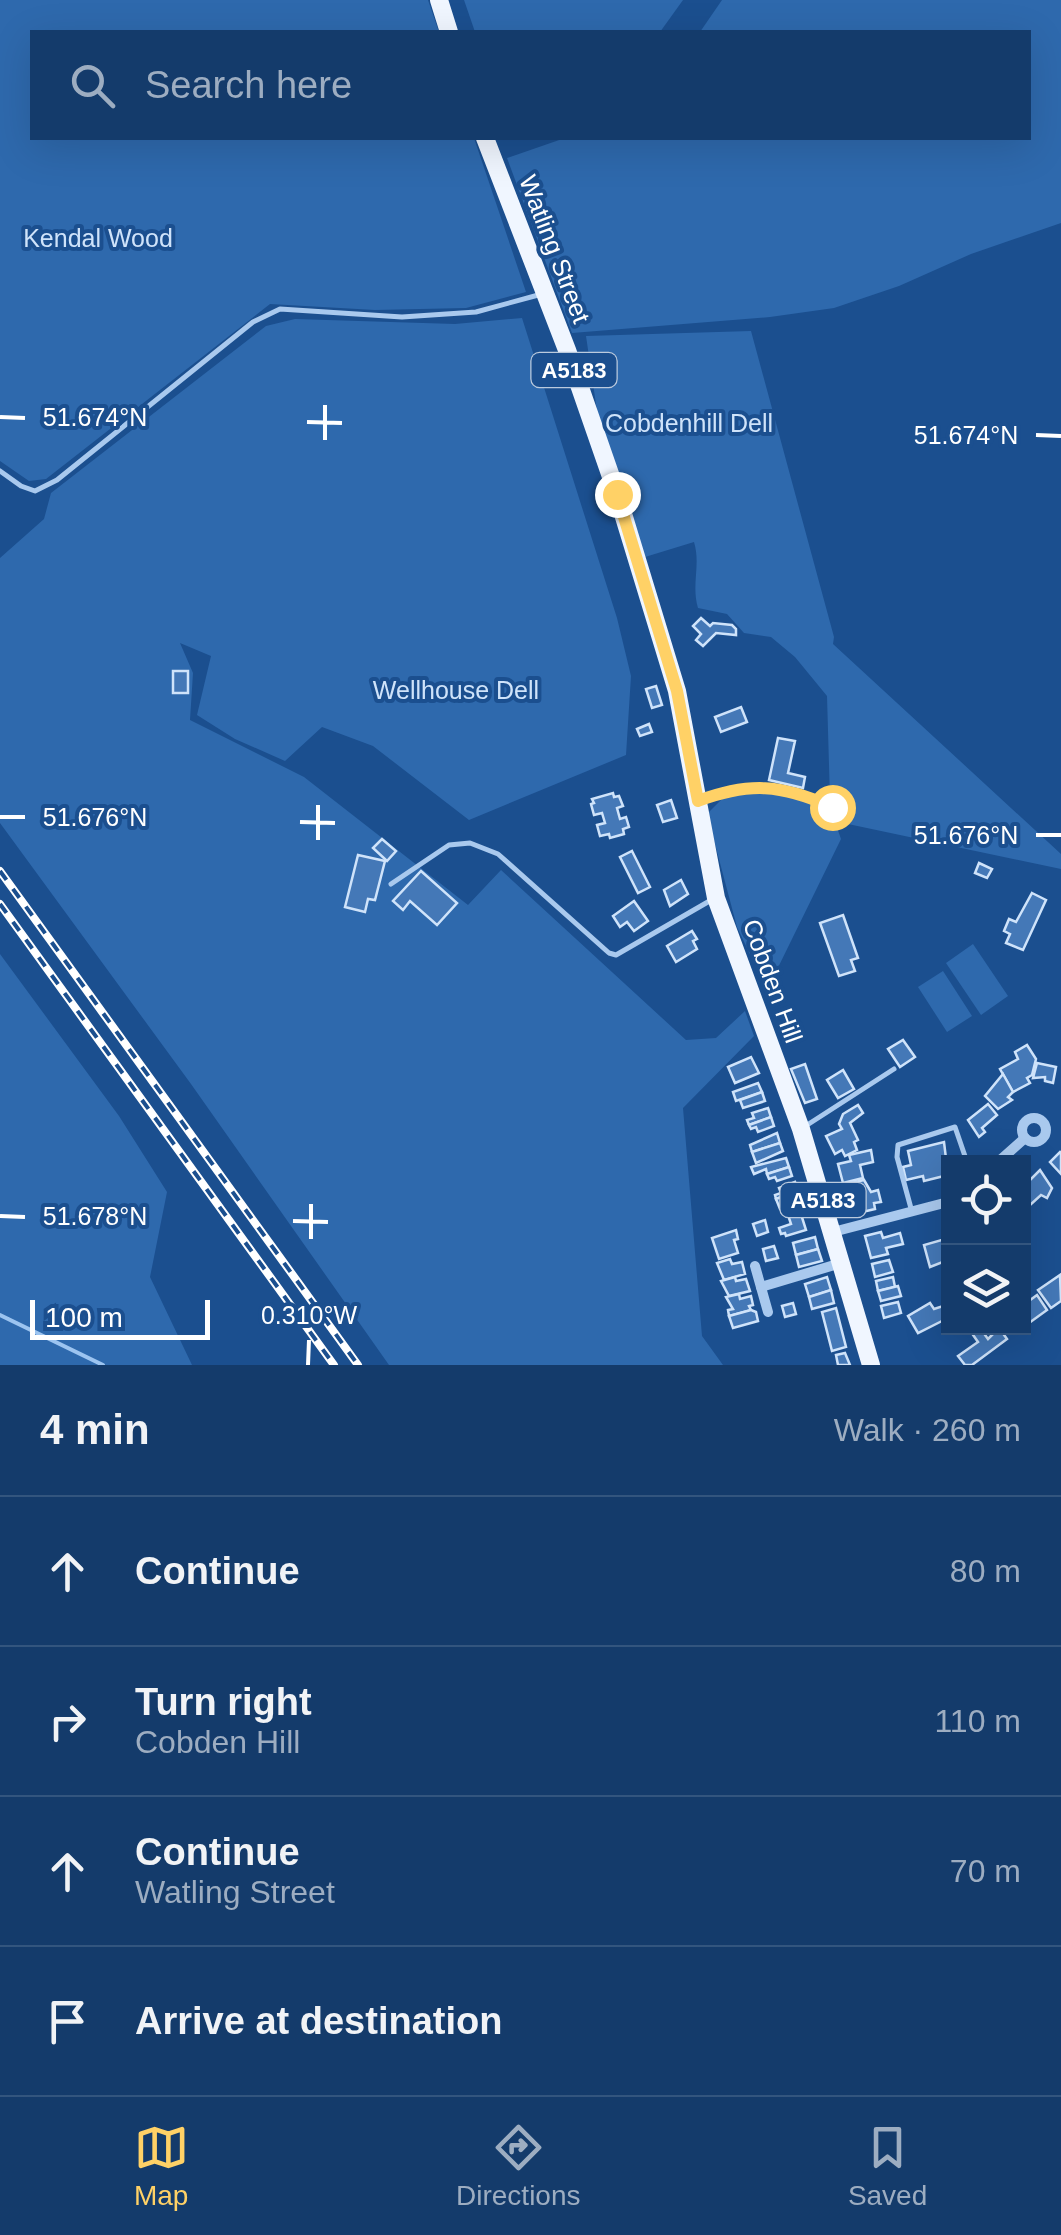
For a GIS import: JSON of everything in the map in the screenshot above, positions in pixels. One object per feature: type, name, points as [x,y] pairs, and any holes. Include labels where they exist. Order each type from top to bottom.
[{"type":"main road","points":[[439,0],[449,30]]},
{"type":"main road","name":"Watling Street","points":[[486,140],[617,494],[650,608]]},
{"type":"main road","name":"Cobden Hill","points":[[650,608],[677,691],[716,898],[800,1128],[871,1365]]},
{"type":"street","points":[[1006,1155],[1025,1138]]},
{"type":"street","points":[[833,1232],[941,1204]]},
{"type":"street","points":[[761,1287],[842,1264]]},
{"type":"street","points":[[754,1266],[768,1312]]},
{"type":"lane","points":[[0,471],[35,491],[57,480],[252,322],[280,309],[402,317],[476,312],[545,293]]},
{"type":"lane","points":[[698,801],[734,788],[759,788],[786,791],[832,807]]},
{"type":"lane","points":[[391,884],[449,845],[470,844],[498,854],[609,953],[616,955],[716,898]]},
{"type":"lane","points":[[800,1128],[894,1069]]},
{"type":"lane","points":[[912,1212],[897,1157],[898,1145],[955,1127],[965,1155]]},
{"type":"green space","name":"Kendal Wood","points":[[0,0],[428,0],[438,30],[30,30],[30,140],[475,140],[526,292],[466,308],[375,310],[270,304],[46,479],[29,481],[0,461]]},
{"type":"green space","points":[[464,0],[683,0],[661,30],[474,30]]},
{"type":"green space","points":[[722,0],[1061,0],[1061,223],[834,308],[572,333],[507,158],[559,140],[1031,140],[1031,30],[701,30]]},
{"type":"green space","name":"Wellhouse Dell","points":[[522,318],[617,618],[631,676],[626,755],[469,820],[373,746],[322,727],[285,761],[235,739],[197,715],[211,656],[180,643],[193,673],[190,720],[304,777],[468,905],[501,870],[686,1040],[716,1038],[745,1011],[754,1036],[683,1108],[702,1336],[723,1365],[389,1365],[0,823],[0,558],[44,519],[51,493],[266,326],[295,319],[455,324]]},
{"type":"green space","name":"Cobdenhill Dell","points":[[751,331],[833,644],[1061,854],[1061,869],[848,824],[830,799],[827,696],[795,657],[771,637],[744,633],[727,614],[698,608],[694,542],[645,557],[597,411],[586,336]]},
{"type":"green space","points":[[758,791],[798,798],[819,807],[836,825],[841,839],[767,990],[737,927],[707,814],[726,795]]},
{"type":"green space","points":[[973,944],[1008,996],[981,1015],[946,963]]},
{"type":"green space","points":[[0,954],[119,1116],[167,1192],[150,1277],[192,1365],[0,1365]]},
{"type":"green space","points":[[943,971],[972,1016],[947,1032],[918,987]]},
{"type":"building","points":[[701,618],[710,626],[732,625],[736,635],[716,633],[703,646],[696,640],[701,634],[693,626]]},
{"type":"building","points":[[173,671],[188,671],[188,693],[173,693]]},
{"type":"building","points":[[656,686],[662,705],[652,708],[646,689]]},
{"type":"building","points":[[741,707],[747,722],[721,732],[715,717]]},
{"type":"building","points":[[649,724],[652,732],[640,736],[637,729]]},
{"type":"building","points":[[778,738],[795,741],[788,773],[805,777],[803,788],[769,780]]},
{"type":"building","points":[[613,793],[623,806],[617,808],[620,819],[626,817],[629,827],[623,829],[624,834],[610,838],[609,834],[600,836],[597,825],[605,823],[602,813],[594,815],[591,804],[592,799]]},
{"type":"building","points":[[671,800],[677,818],[663,822],[657,805]]},
{"type":"building","points":[[382,839],[396,851],[387,861],[373,848]]},
{"type":"building","points":[[632,851],[650,887],[638,893],[620,857]]},
{"type":"building","points":[[358,855],[385,861],[375,900],[368,899],[365,912],[345,907]]},
{"type":"building","points":[[979,863],[992,869],[987,878],[975,873]]},
{"type":"building","points":[[421,871],[457,903],[437,925],[410,901],[403,910],[393,901]]},
{"type":"building","points":[[681,880],[688,894],[670,906],[664,890]]},
{"type":"building","points":[[1032,893],[1046,900],[1023,950],[1006,943],[1010,934],[1004,931],[1009,919],[1016,922]]},
{"type":"building","points":[[634,901],[648,921],[634,931],[627,922],[620,927],[613,916]]},
{"type":"building","points":[[843,915],[858,958],[851,960],[855,971],[839,976],[820,923]]},
{"type":"building","points":[[692,931],[697,949],[676,962],[667,946]]},
{"type":"building","points":[[903,1040],[915,1057],[900,1067],[888,1049]]},
{"type":"building","points":[[1027,1045],[1036,1059],[1032,1075],[1027,1078],[1030,1083],[1013,1092],[1000,1069],[1018,1059],[1015,1052]]},
{"type":"building","points":[[751,1057],[759,1073],[735,1083],[728,1067]]},
{"type":"building","points":[[1037,1063],[1056,1067],[1053,1083],[1045,1081],[1045,1077],[1033,1078]]},
{"type":"building","points":[[805,1064],[817,1099],[805,1103],[791,1069]]},
{"type":"building","points":[[843,1070],[854,1089],[838,1098],[827,1080]]},
{"type":"building","points":[[1003,1074],[1013,1092],[1008,1097],[1012,1100],[998,1109],[985,1096]]},
{"type":"building","points":[[758,1083],[762,1092],[736,1101],[733,1092]]},
{"type":"building","points":[[762,1092],[765,1101],[743,1108],[740,1100]]},
{"type":"building","points":[[988,1104],[997,1115],[982,1128],[985,1132],[979,1137],[968,1120]]},
{"type":"building","points":[[858,1105],[863,1113],[850,1123],[858,1140],[854,1142],[857,1150],[845,1156],[842,1150],[835,1154],[826,1136],[842,1129],[839,1124],[843,1114]]},
{"type":"building","points":[[768,1108],[771,1117],[749,1125],[747,1120],[754,1118],[752,1113]]},
{"type":"building","points":[[771,1117],[774,1126],[758,1132],[749,1125]]},
{"type":"building","points":[[777,1133],[780,1143],[752,1152],[750,1145]]},
{"type":"building","points":[[944,1142],[941,1177],[906,1180],[903,1167],[911,1165],[908,1151]]},
{"type":"building","points":[[780,1143],[783,1151],[756,1163],[752,1152]]},
{"type":"building","points":[[871,1150],[873,1162],[860,1165],[863,1178],[843,1183],[838,1164],[851,1161],[849,1155]]},
{"type":"building","points":[[1061,1153],[1061,1174],[1050,1162]]},
{"type":"building","points":[[786,1158],[789,1167],[767,1174],[766,1169],[754,1174],[751,1167]]},
{"type":"building","points":[[789,1167],[792,1176],[777,1181],[775,1177],[769,1179],[767,1174]]},
{"type":"building","points":[[1040,1170],[1052,1188],[1047,1198],[1041,1195],[1031,1204],[1031,1179]]},
{"type":"building","points":[[864,1180],[871,1192],[878,1190],[881,1202],[874,1203],[875,1209],[858,1213],[851,1183]]},
{"type":"building","points":[[795,1182],[798,1191],[776,1199],[775,1195],[781,1193],[779,1188]]},
{"type":"building","points":[[798,1191],[802,1204],[780,1209],[776,1199]]},
{"type":"building","points":[[800,1211],[806,1230],[781,1234],[779,1228],[791,1224],[788,1215]]},
{"type":"building","points":[[765,1220],[768,1232],[757,1236],[753,1224]]},
{"type":"building","points":[[736,1230],[738,1253],[719,1259],[712,1238]]},
{"type":"building","points":[[881,1232],[883,1238],[900,1233],[903,1244],[886,1248],[888,1254],[871,1258],[865,1236]]},
{"type":"building","points":[[815,1237],[818,1249],[796,1255],[793,1243]]},
{"type":"building","points":[[941,1240],[941,1263],[930,1267],[924,1245]]},
{"type":"building","points":[[774,1246],[778,1258],[766,1261],[763,1249]]},
{"type":"building","points":[[818,1249],[822,1261],[799,1267],[796,1255]]},
{"type":"building","points":[[730,1259],[732,1264],[742,1262],[745,1274],[724,1280],[717,1263]]},
{"type":"building","points":[[889,1260],[893,1272],[875,1277],[872,1264]]},
{"type":"building","points":[[1060,1275],[1061,1301],[1051,1308],[1038,1290]]},
{"type":"building","points":[[735,1277],[736,1281],[746,1279],[750,1291],[729,1296],[721,1281]]},
{"type":"building","points":[[827,1277],[831,1290],[809,1297],[805,1284]]},
{"type":"building","points":[[893,1277],[895,1287],[878,1291],[876,1281]]},
{"type":"building","points":[[898,1286],[901,1296],[881,1301],[878,1291]]},
{"type":"building","points":[[831,1290],[834,1303],[812,1309],[809,1297]]},
{"type":"building","points":[[739,1294],[740,1299],[751,1296],[751,1310],[729,1316],[728,1310],[733,1309],[726,1297]]},
{"type":"building","points":[[1037,1295],[1047,1310],[1031,1322],[1031,1299]]},
{"type":"building","points":[[898,1302],[901,1313],[884,1318],[881,1306]]},
{"type":"building","points":[[793,1303],[796,1314],[785,1317],[782,1306]]},
{"type":"building","points":[[930,1303],[934,1309],[941,1307],[941,1322],[918,1333],[908,1316]]},
{"type":"building","points":[[836,1308],[846,1347],[832,1351],[822,1312]]},
{"type":"building","points":[[756,1312],[758,1321],[733,1328],[729,1316]]},
{"type":"building","points":[[973,1335],[985,1335],[988,1339],[1004,1335],[1007,1339],[972,1365],[965,1365],[958,1356],[978,1342]]},
{"type":"building","points":[[845,1353],[850,1365],[838,1365],[836,1355]]},
{"type":"waterway","points":[[0,1315],[103,1365]]},
{"type":"railway","points":[[0,871],[358,1365]]},
{"type":"railway","points":[[0,904],[334,1365]]},
{"type":"route","points":[[617,494],[677,691],[698,801],[734,788],[759,788],[786,791],[832,807]]}]
